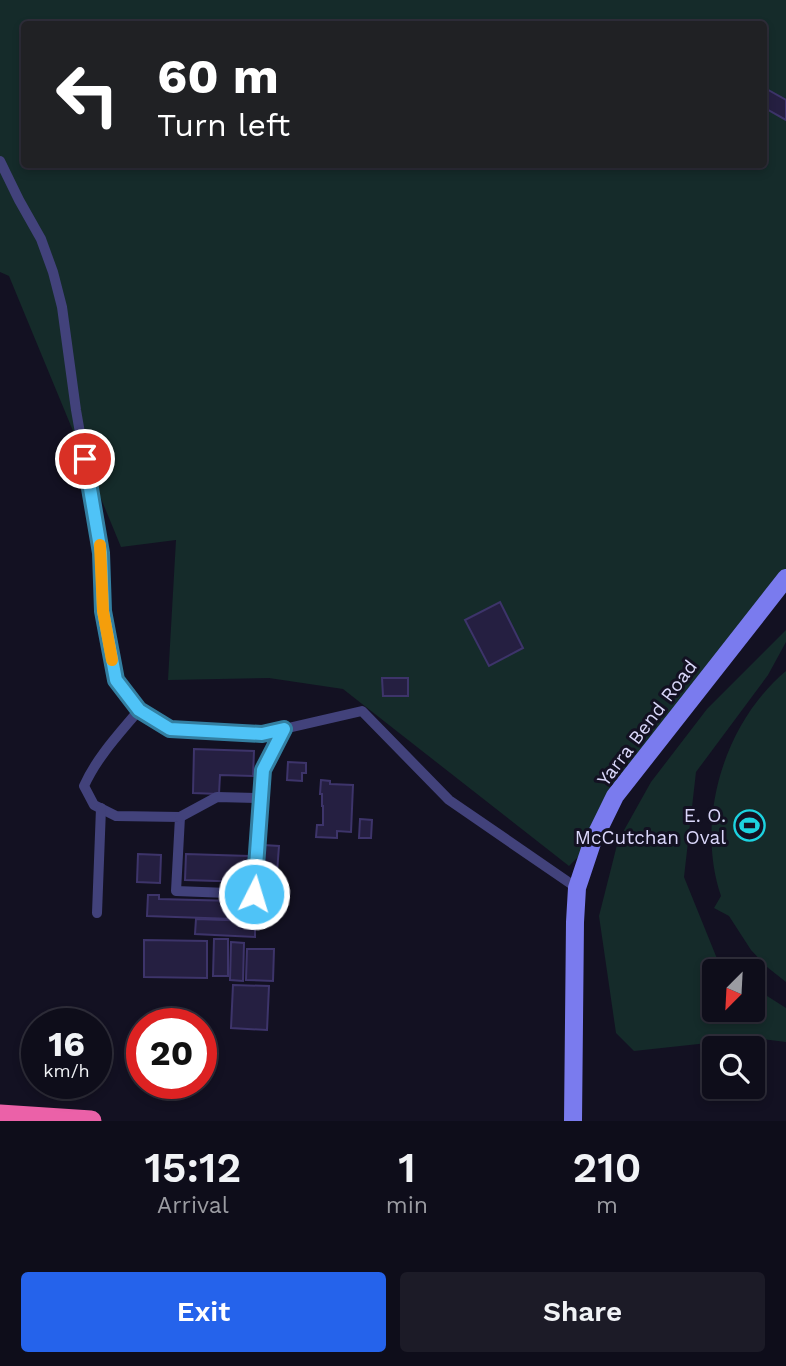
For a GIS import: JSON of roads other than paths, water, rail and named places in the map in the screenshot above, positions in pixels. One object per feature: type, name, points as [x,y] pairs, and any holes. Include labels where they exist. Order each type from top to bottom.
[{"type":"highway","points":[[0,1115],[91,1121]]},
{"type":"street","name":"Yarra Bend Road","points":[[573,1121],[575,922],[578,888],[592,843],[615,796],[786,578]]},
{"type":"lane","points":[[0,161],[41,239],[62,307],[76,410],[101,553],[103,611],[107,634],[116,680],[139,710],[170,729],[262,734],[362,711],[449,800],[578,888]]},
{"type":"lane","points":[[139,710],[91,771],[84,786],[94,804],[116,816],[180,817],[217,797],[261,799]]},
{"type":"lane","points":[[180,817],[176,891],[254,894],[263,770],[284,729]]},
{"type":"lane","points":[[97,913],[101,808]]},
{"type":"place","name":"E. O. McCutchan Oval","points":[[749,826]]}]
